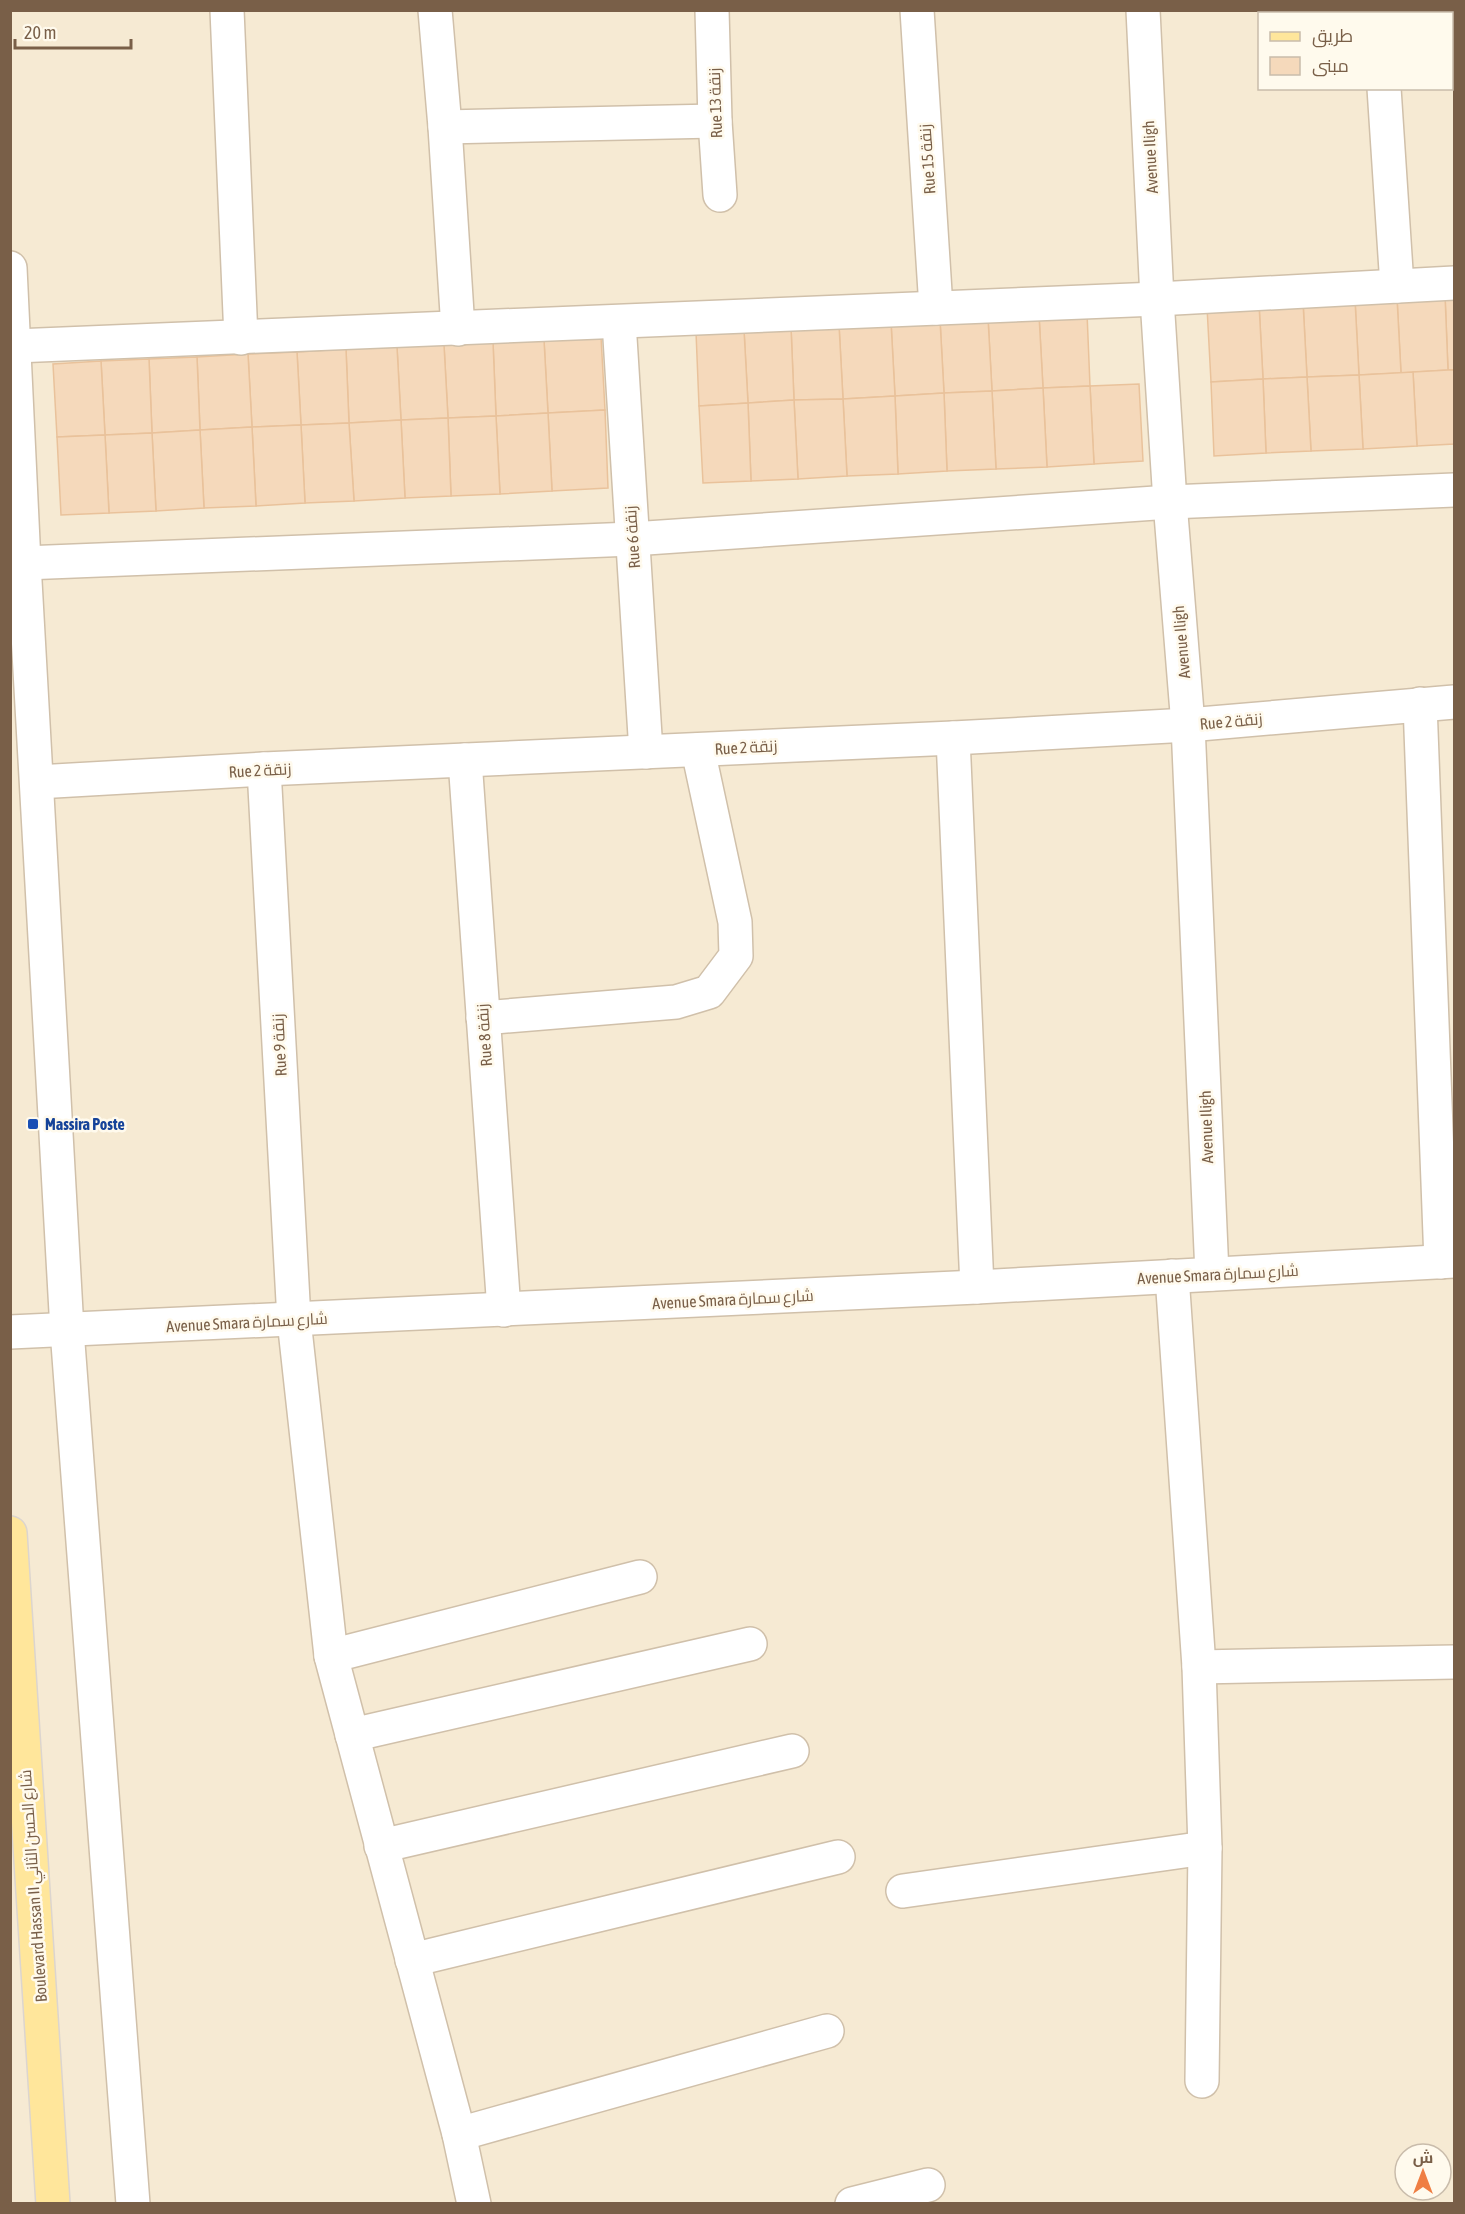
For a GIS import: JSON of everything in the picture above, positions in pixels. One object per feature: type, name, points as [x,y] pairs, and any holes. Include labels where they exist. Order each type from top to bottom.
[{"type":"main road","name":"Boulevard Hassan II شارع الحسن الثاني","points":[[10,1533],[53,2204]]},
{"type":"street","points":[[226,10],[241,338]]},
{"type":"street","points":[[435,10],[458,329]]},
{"type":"street","name":"Rue 13 زنقة","points":[[712,10],[720,195]]},
{"type":"street","name":"Rue 15 زنقة","points":[[917,10],[936,308]]},
{"type":"street","name":"Avenue Iligh","points":[[1143,10],[1157,299],[1170,502],[1188,724],[1212,1274]]},
{"type":"street","points":[[1384,90],[1397,286]]},
{"type":"street","points":[[445,127],[715,121]]},
{"type":"street","points":[[10,268],[24,564],[67,1330],[133,2204]]},
{"type":"street","points":[[15,346],[1157,299],[1455,283]]},
{"type":"street","name":"Rue 6 زنقة","points":[[619,322],[646,752]]},
{"type":"street","points":[[24,564],[632,539],[1170,502],[1455,490]]},
{"type":"street","name":"Rue 2 زنقة","points":[[37,782],[953,738],[1188,724],[1455,702]]},
{"type":"street","points":[[1420,704],[1448,1261]]},
{"type":"street","points":[[953,738],[977,1287]]},
{"type":"street","points":[[483,1018],[676,1002],[709,992],[736,956],[735,922],[698,750]]},
{"type":"street","name":"Rue 8 زنقة","points":[[465,760],[504,1310]]},
{"type":"street","name":"Rue 9 زنقة","points":[[264,770],[294,1320],[331,1656],[459,2134],[474,2204]]},
{"type":"street","name":"Avenue Smara شارع سمارة","points":[[10,1332],[977,1287],[1448,1261]]},
{"type":"street","points":[[1172,1276],[1198,1667],[1205,1848],[1202,2080]]},
{"type":"street","points":[[331,1656],[640,1577]]},
{"type":"street","points":[[352,1735],[750,1644]]},
{"type":"street","points":[[1198,1667],[1455,1662]]},
{"type":"street","points":[[381,1846],[792,1751]]},
{"type":"street","points":[[903,1891],[1205,1848]]},
{"type":"street","points":[[412,1960],[838,1857]]},
{"type":"street","points":[[459,2134],[827,2031]]},
{"type":"street","points":[[852,2204],[928,2184]]},
{"type":"shaded area","points":[[11,11],[1454,11],[1454,2203],[11,2203]]},
{"type":"building","points":[[1445,295],[1454,295],[1454,370],[1448,370]]},
{"type":"building","points":[[1445,295],[1448,370],[1401,373],[1397,298]]},
{"type":"building","points":[[1397,298],[1401,373],[1359,375],[1355,300]]},
{"type":"building","points":[[1355,300],[1359,375],[1307,377],[1303,302]]},
{"type":"building","points":[[1303,302],[1307,377],[1263,379],[1259,304]]},
{"type":"building","points":[[1259,304],[1263,379],[1211,382],[1207,307]]},
{"type":"building","points":[[1087,313],[1090,386],[1043,388],[1039,315]]},
{"type":"building","points":[[1039,315],[1043,388],[992,391],[988,318]]},
{"type":"building","points":[[988,318],[992,391],[944,393],[940,320]]},
{"type":"building","points":[[940,320],[944,393],[895,396],[891,322]]},
{"type":"building","points":[[891,322],[895,396],[843,399],[839,325]]},
{"type":"building","points":[[839,325],[843,399],[794,400],[791,327]]},
{"type":"building","points":[[791,327],[794,400],[748,403],[744,330]]},
{"type":"building","points":[[744,330],[748,403],[699,406],[696,332]]},
{"type":"building","points":[[601,337],[605,410],[548,413],[544,340]]},
{"type":"building","points":[[544,340],[548,413],[496,416],[493,342]]},
{"type":"building","points":[[493,342],[496,416],[448,418],[444,345]]},
{"type":"building","points":[[444,345],[448,418],[401,420],[397,347]]},
{"type":"building","points":[[397,347],[401,420],[349,423],[346,349]]},
{"type":"building","points":[[346,349],[349,423],[301,425],[297,352]]},
{"type":"building","points":[[297,352],[301,425],[252,427],[248,354]]},
{"type":"building","points":[[248,354],[252,427],[200,430],[197,357]]},
{"type":"building","points":[[197,357],[200,430],[152,433],[149,359]]},
{"type":"building","points":[[149,359],[152,433],[105,435],[101,361]]},
{"type":"building","points":[[101,361],[105,435],[57,437],[53,364]]},
{"type":"building","points":[[1454,370],[1454,444],[1417,446],[1413,372]]},
{"type":"building","points":[[1413,372],[1417,446],[1363,449],[1359,375]]},
{"type":"building","points":[[1359,375],[1363,449],[1311,451],[1307,377]]},
{"type":"building","points":[[1307,377],[1311,451],[1266,453],[1263,379]]},
{"type":"building","points":[[1263,379],[1266,453],[1214,456],[1211,382]]},
{"type":"building","points":[[1139,384],[1143,461],[1094,464],[1090,386]]},
{"type":"building","points":[[1090,386],[1094,464],[1047,467],[1043,388]]},
{"type":"building","points":[[1043,388],[1047,467],[996,469],[992,391]]},
{"type":"building","points":[[992,391],[996,469],[947,471],[944,393]]},
{"type":"building","points":[[944,393],[947,471],[898,474],[895,396]]},
{"type":"building","points":[[895,396],[898,474],[847,476],[843,399]]},
{"type":"building","points":[[843,399],[847,476],[798,479],[794,400]]},
{"type":"building","points":[[794,400],[798,479],[751,481],[748,403]]},
{"type":"building","points":[[748,403],[751,481],[703,483],[699,406]]},
{"type":"building","points":[[605,410],[608,488],[552,491],[548,413]]},
{"type":"building","points":[[548,413],[552,491],[500,494],[496,416]]},
{"type":"building","points":[[496,416],[500,494],[451,496],[448,418]]},
{"type":"building","points":[[448,418],[451,496],[405,498],[401,420]]},
{"type":"building","points":[[401,420],[405,498],[354,501],[349,423]]},
{"type":"building","points":[[349,423],[354,501],[305,503],[301,425]]},
{"type":"building","points":[[301,425],[305,503],[256,506],[252,427]]},
{"type":"building","points":[[252,427],[256,506],[204,508],[200,430]]},
{"type":"building","points":[[200,430],[204,508],[156,511],[152,433]]},
{"type":"building","points":[[152,433],[156,511],[109,513],[105,435]]},
{"type":"building","points":[[105,435],[109,513],[61,515],[57,437]]},
{"type":"place","name":"Massira Poste","points":[[33,1124]]}]
